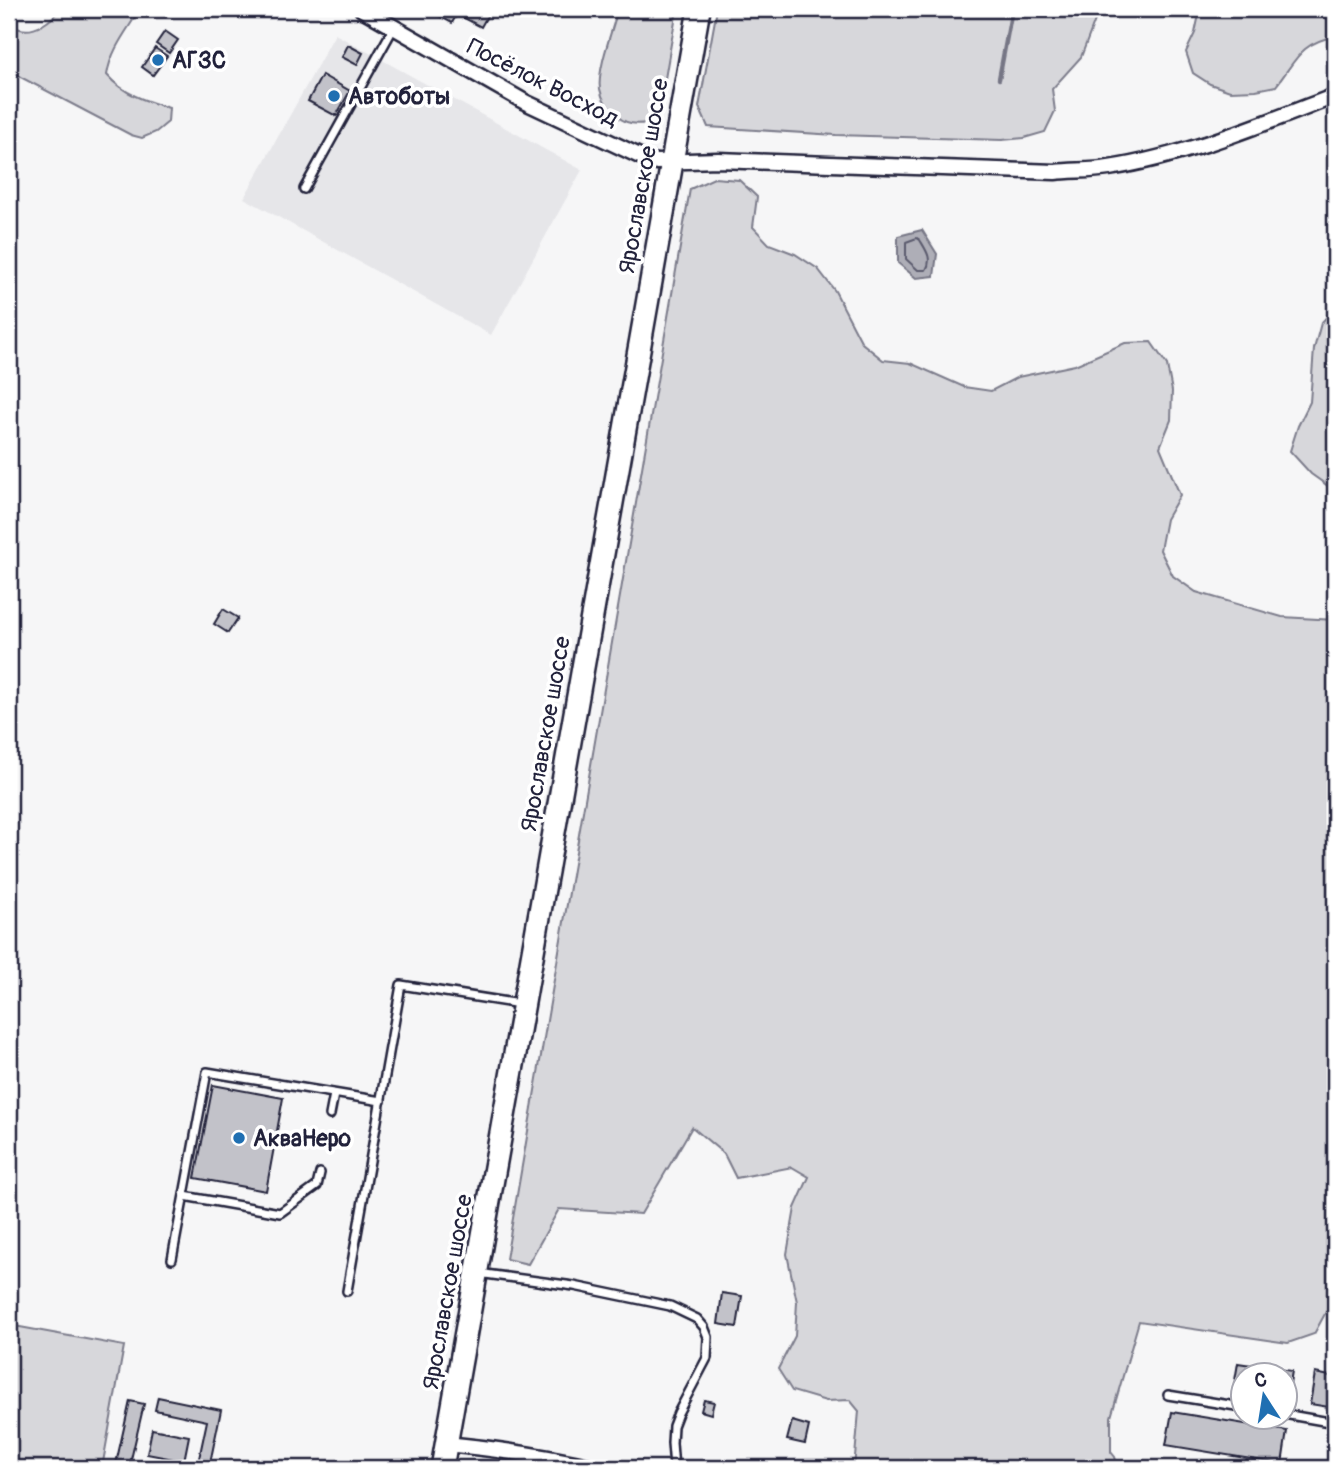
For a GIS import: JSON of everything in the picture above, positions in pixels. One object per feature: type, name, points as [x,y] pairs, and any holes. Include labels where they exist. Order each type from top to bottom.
[{"type":"main road","name":"Ярославское шоссе","points":[[442,1468],[699,9]]},
{"type":"street","name":"Посёлок Восход","points":[[362,9],[525,102],[657,162],[718,160],[1055,172],[1108,168],[1226,139],[1335,96]]},
{"type":"street","points":[[446,1444],[494,1449],[597,1468]]},
{"type":"lane","points":[[304,189],[394,27]]},
{"type":"lane","points":[[347,1291],[401,985],[524,1005]]},
{"type":"lane","points":[[172,1259],[207,1072],[380,1101]]},
{"type":"lane","points":[[330,1115],[334,1094]]},
{"type":"lane","points":[[184,1196],[280,1213],[317,1186],[320,1173]]},
{"type":"lane","points":[[477,1273],[574,1286],[670,1306],[697,1319],[708,1337],[707,1358],[673,1426],[674,1468]]},
{"type":"lane","points":[[1168,1395],[1228,1406]]},
{"type":"lane","points":[[1298,1416],[1335,1423]]},
{"type":"shaded area","points":[[59,9],[140,9],[116,48],[107,75],[128,92],[169,108],[168,122],[156,132],[142,138],[131,135],[9,73],[9,24],[26,30],[37,28],[48,22]]},
{"type":"shaded area","points":[[618,9],[677,9],[658,119],[647,123],[637,124],[622,120],[604,101],[601,93],[601,71]]},
{"type":"shaded area","points":[[717,9],[1112,9],[1097,15],[1081,57],[1052,89],[1055,111],[1045,132],[1002,140],[836,135],[708,127],[699,107]]},
{"type":"shaded area","points":[[1199,9],[1335,9],[1335,36],[1306,48],[1276,86],[1230,91],[1210,84],[1193,73],[1186,52],[1195,33]]},
{"type":"shaded area","points":[[335,34],[582,170],[491,335],[244,198]]},
{"type":"shaded area","points":[[714,178],[739,180],[757,197],[753,227],[769,244],[795,254],[818,269],[835,291],[862,343],[883,360],[910,363],[964,387],[991,391],[1018,377],[1075,365],[1125,343],[1151,342],[1167,365],[1172,391],[1171,420],[1160,447],[1180,495],[1166,519],[1160,550],[1173,576],[1196,592],[1282,617],[1335,620],[1335,1301],[1332,1301],[1314,1334],[1288,1343],[1139,1321],[1111,1417],[1111,1452],[1118,1468],[854,1468],[859,1411],[850,1400],[826,1401],[792,1391],[778,1369],[795,1336],[797,1302],[787,1254],[795,1208],[809,1177],[792,1167],[736,1178],[724,1154],[692,1127],[641,1214],[559,1209],[528,1264],[506,1259],[690,189]]},
{"type":"shaded area","points":[[1335,308],[1335,491],[1311,474],[1290,451],[1310,402],[1314,349],[1321,323]]},
{"type":"shaded area","points":[[9,1325],[124,1346],[102,1468],[9,1468]]},
{"type":"water","points":[[922,230],[937,254],[934,276],[916,278],[898,263],[898,236]]},
{"type":"building","points":[[426,9],[491,9],[481,27],[457,14],[452,23]]},
{"type":"building","points":[[165,31],[178,40],[169,53],[156,44]]},
{"type":"building","points":[[348,45],[363,53],[357,65],[342,57]]},
{"type":"building","points":[[155,48],[167,56],[153,75],[142,67]]},
{"type":"building","points":[[322,75],[350,91],[336,116],[308,101]]},
{"type":"building","points":[[223,609],[238,618],[228,633],[214,624]]},
{"type":"building","name":"АкваНеро","points":[[213,1085],[283,1098],[266,1191],[195,1178]]},
{"type":"building","points":[[722,1293],[742,1296],[737,1327],[718,1324]]},
{"type":"building","points":[[1315,1373],[1335,1377],[1335,1408],[1310,1404]]},
{"type":"building","points":[[158,1397],[221,1410],[209,1468],[197,1468],[207,1421],[155,1410]]},
{"type":"building","points":[[704,1400],[714,1402],[711,1414],[701,1411]]},
{"type":"building","points":[[130,1401],[144,1404],[129,1468],[115,1468]]},
{"type":"building","points":[[1172,1412],[1228,1421],[1228,1432],[1287,1432],[1282,1464],[1166,1445]]},
{"type":"building","points":[[792,1421],[809,1426],[805,1444],[787,1440]]},
{"type":"building","points":[[152,1429],[189,1436],[184,1461],[147,1454]]},
{"type":"waterway","points":[[999,79],[1012,9]]},
{"type":"place","name":"АГЗС","points":[[158,60]]},
{"type":"place","name":"Автоботы","points":[[334,96]]},
{"type":"place","name":"АкваНеро","points":[[239,1138]]}]
